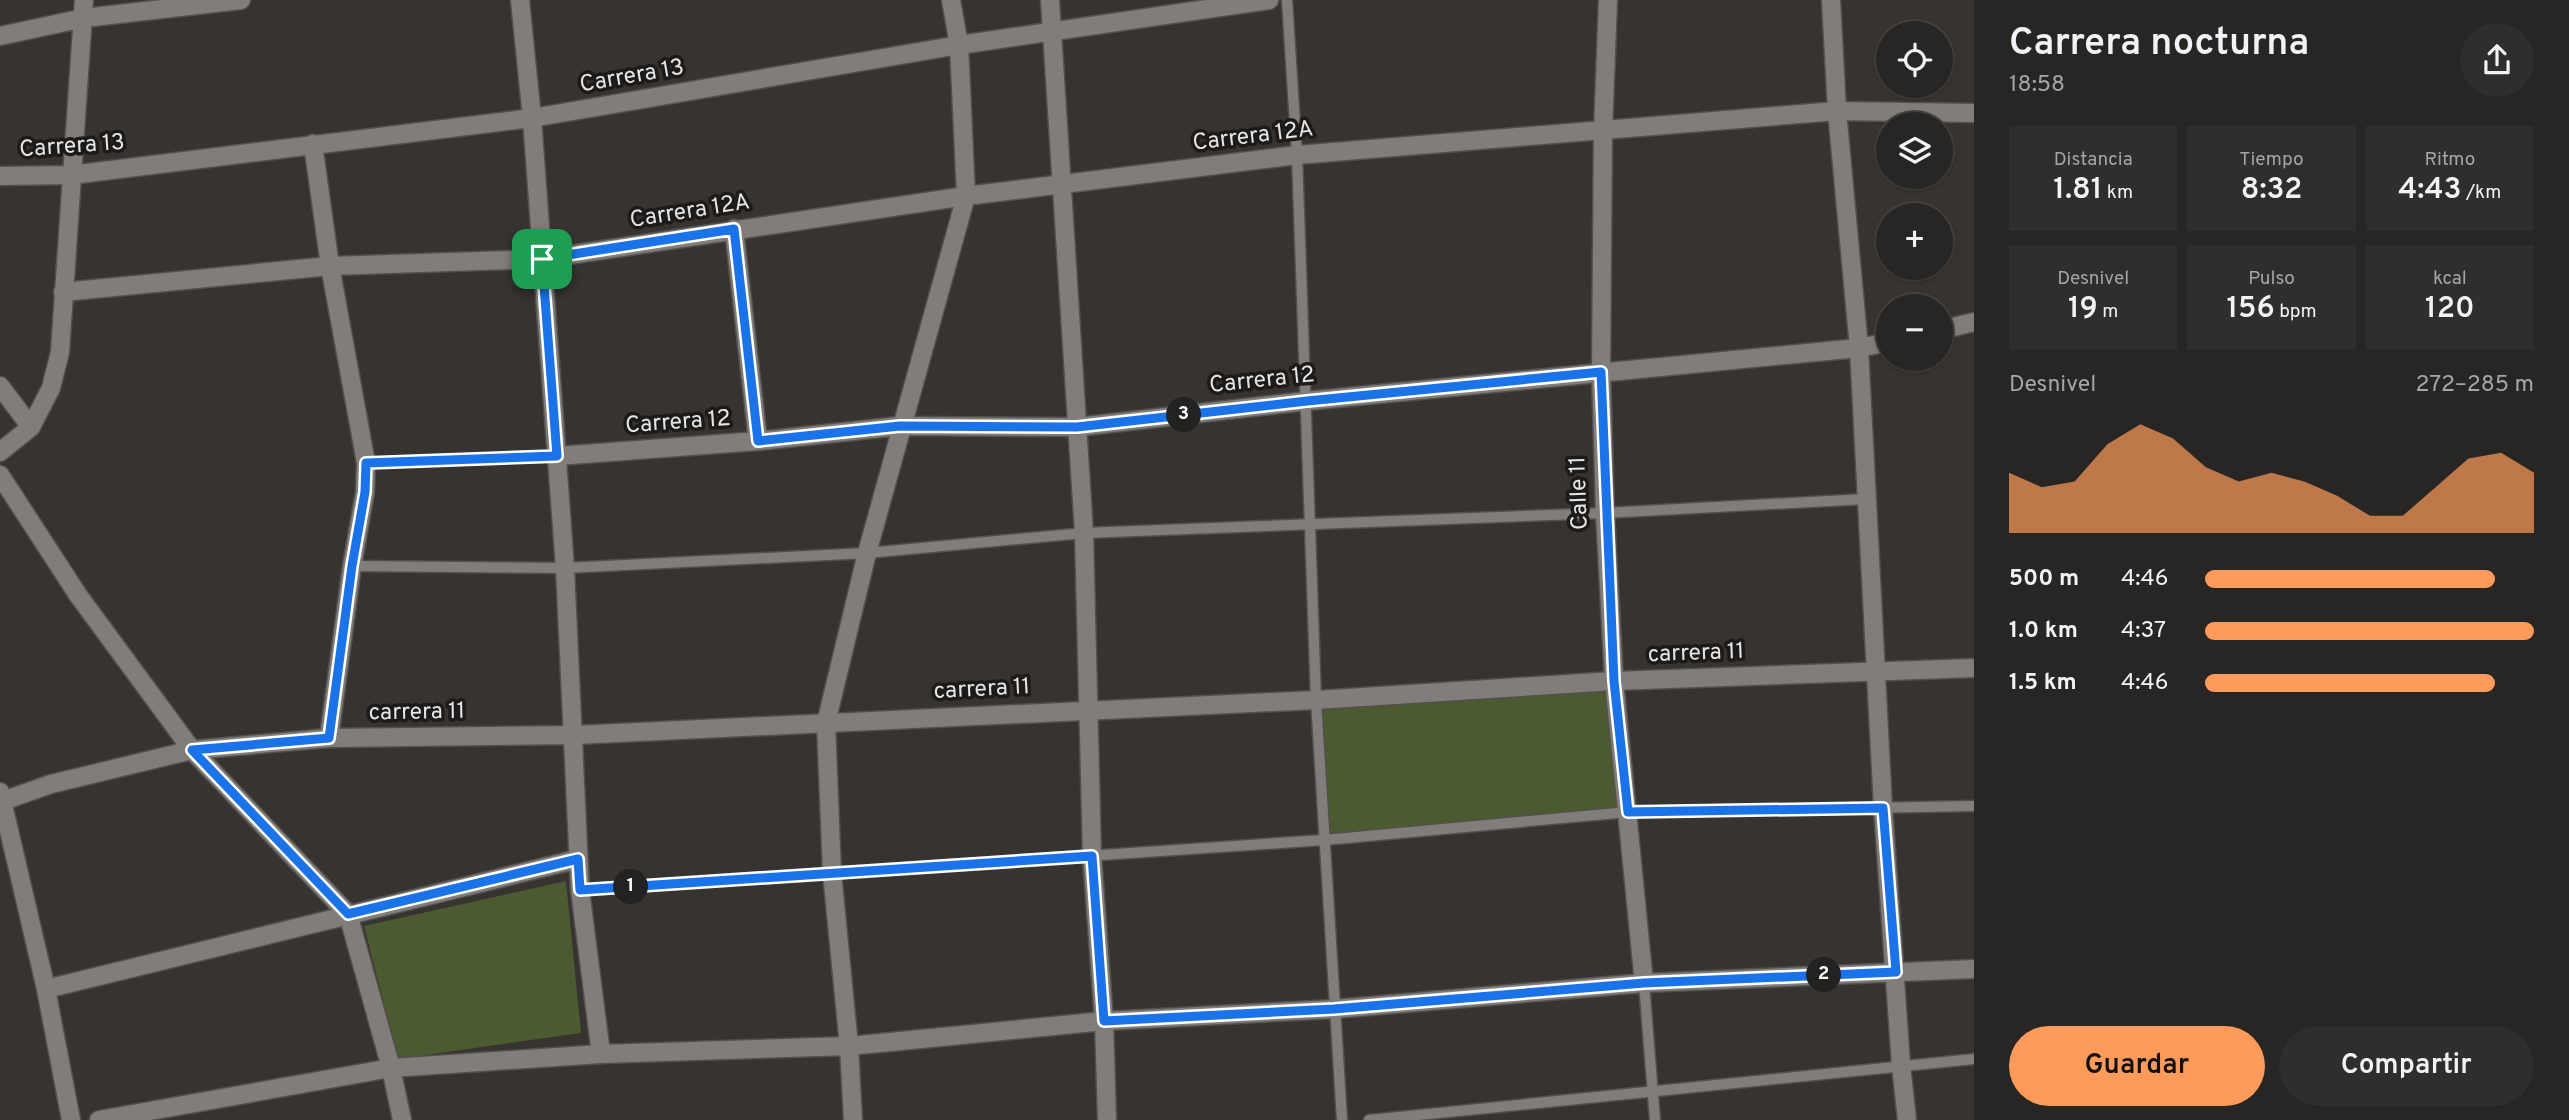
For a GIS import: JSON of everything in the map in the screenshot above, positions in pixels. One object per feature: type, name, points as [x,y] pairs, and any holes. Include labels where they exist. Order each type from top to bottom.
[{"type":"street","points":[[0,36],[84,9],[241,0]]},
{"type":"street","points":[[520,0],[532,118],[565,568],[575,735],[580,890],[601,1054]]},
{"type":"street","points":[[853,1120],[849,1046],[832,873],[827,723],[900,426],[966,196],[959,46],[951,0]]},
{"type":"street","points":[[1051,0],[1084,533],[1092,856],[1104,1021],[1107,1120]]},
{"type":"street","name":"Carrera 13","points":[[0,176],[71,175],[532,118],[959,46],[1269,0]]},
{"type":"street","name":"Calle 11","points":[[1608,0],[1603,131],[1601,372],[1605,513],[1614,681],[1644,983]]},
{"type":"street","points":[[1831,0],[1837,111],[1859,348],[1883,808],[1907,1120]]},
{"type":"street","points":[[0,452],[31,427],[51,388],[60,352],[84,9]]},
{"type":"street","name":"Carrera 12A","points":[[63,292],[330,267],[542,259],[966,196],[1297,155],[1837,111],[1974,113]]},
{"type":"street","points":[[313,144],[330,267],[366,463],[365,492],[352,566],[329,738]]},
{"type":"street","points":[[734,229],[758,441]]},
{"type":"street","points":[[1953,327],[1974,322]]},
{"type":"street","name":"Carrera 12","points":[[557,456],[758,441],[900,426],[1077,427],[1307,401],[1876,344]]},
{"type":"street","points":[[0,386],[31,427]]},
{"type":"street","points":[[0,475],[78,595],[192,750],[348,914],[391,1068],[402,1120]]},
{"type":"street","name":"carrera 11","points":[[1,798],[192,750],[329,738],[575,735],[1316,700],[1614,681],[1974,668]]},
{"type":"street","points":[[1,798],[46,989],[71,1120]]},
{"type":"street","points":[[46,989],[578,859]]},
{"type":"street","points":[[100,1120],[391,1068],[601,1054],[849,1046],[1104,1021],[1334,1009],[1644,983],[1974,969]]},
{"type":"lane","points":[[1287,0],[1297,155],[1316,700],[1342,1120]]},
{"type":"lane","points":[[366,463],[557,456]]},
{"type":"lane","points":[[352,566],[565,568],[867,553],[1084,533],[1605,513],[1866,499]]},
{"type":"lane","points":[[580,890],[1324,840],[1628,812],[1974,806]]},
{"type":"lane","points":[[1644,983],[1655,1120]]},
{"type":"lane","points":[[1368,1120],[1974,1059]]},
{"type":"green space","points":[[1609,687],[1623,809],[1329,835],[1322,703]]},
{"type":"green space","points":[[566,881],[581,1033],[398,1059],[364,926]]},
{"type":"route","points":[[734,229],[758,441],[900,426],[1077,427],[1601,372],[1614,681],[1628,812],[1883,808],[1896,972],[1644,983],[1334,1009],[1104,1021],[1092,856],[580,890],[578,859],[348,914],[192,750],[329,738],[352,566],[365,492],[366,463],[557,456],[542,259],[734,229]]}]
